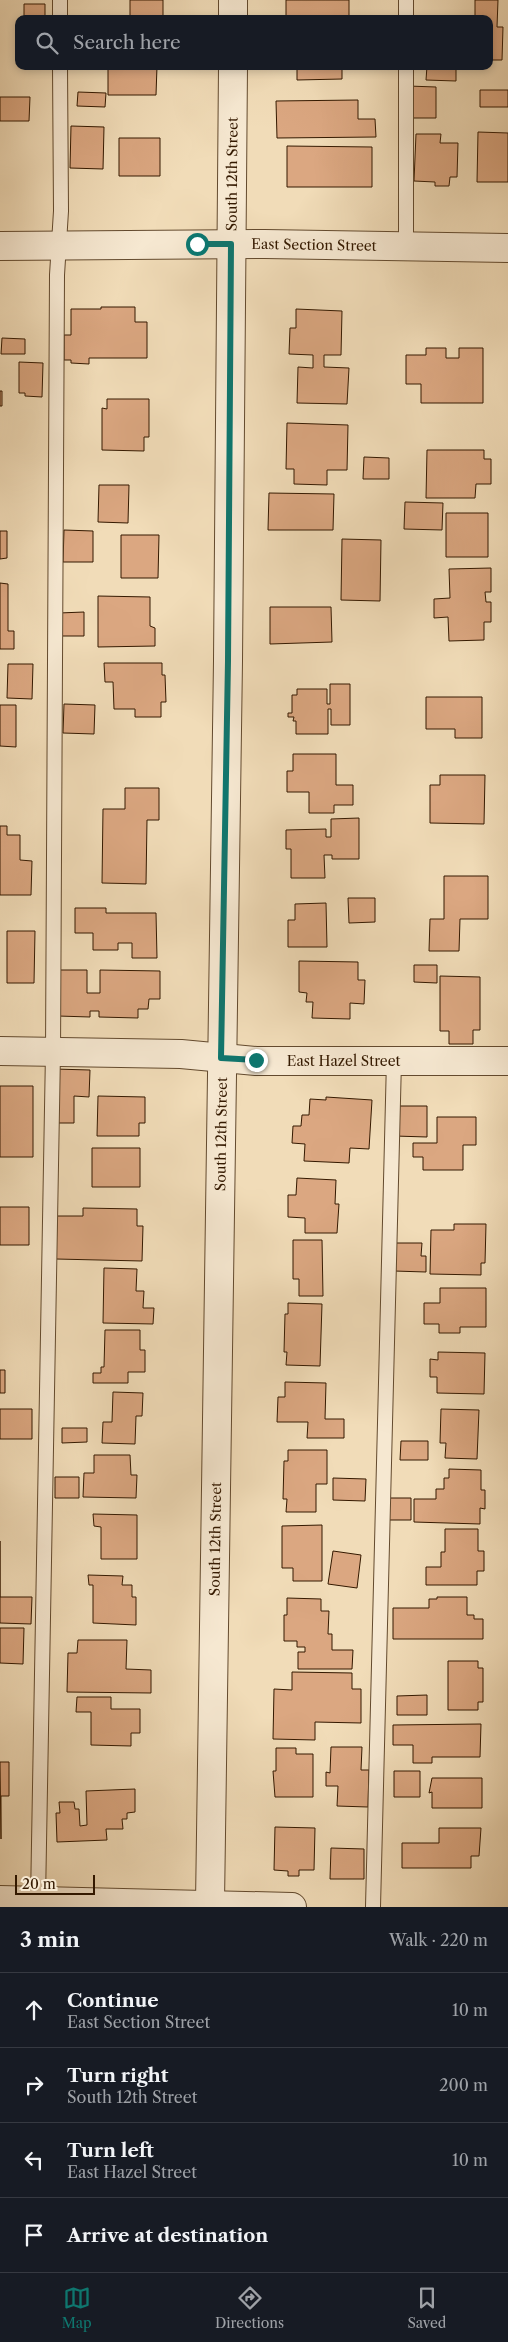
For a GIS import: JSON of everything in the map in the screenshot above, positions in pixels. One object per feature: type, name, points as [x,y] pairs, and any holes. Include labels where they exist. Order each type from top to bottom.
[{"type":"street","points":[[233,15],[234,0]]},
{"type":"street","name":"South 12th Street","points":[[210,1903],[228,641],[233,70]]},
{"type":"street","name":"East Section Street","points":[[0,246],[58,247],[231,244],[508,248]]},
{"type":"street","name":"East Hazel Street","points":[[0,1051],[181,1054],[256,1060],[508,1061]]},
{"type":"street","points":[[0,1900],[210,1903],[292,1907]]},
{"type":"lane","points":[[60,0],[60,15]]},
{"type":"lane","points":[[406,0],[406,15]]},
{"type":"lane","points":[[38,1900],[54,1052],[58,247],[61,211],[60,70]]},
{"type":"lane","points":[[406,70],[406,246]]},
{"type":"lane","points":[[373,1907],[394,1060]]},
{"type":"building","points":[[130,0],[163,0],[163,15],[130,15]]},
{"type":"building","points":[[286,0],[349,0],[349,15],[286,15]]},
{"type":"building","points":[[475,0],[498,0],[497,27],[503,27],[502,60],[493,60],[493,15],[475,15]]},
{"type":"building","points":[[24,4],[45,4],[45,15],[24,15]]},
{"type":"building","points":[[108,70],[157,70],[156,95],[108,95]]},
{"type":"building","points":[[297,70],[342,70],[342,79],[297,80]]},
{"type":"building","points":[[427,70],[456,70],[456,81],[426,80]]},
{"type":"building","points":[[408,86],[436,87],[436,118],[407,118]]},
{"type":"building","points":[[480,90],[508,90],[508,107],[480,107]]},
{"type":"building","points":[[78,92],[106,93],[105,107],[77,106]]},
{"type":"building","points":[[0,97],[30,97],[29,121],[0,121]]},
{"type":"building","points":[[358,100],[358,119],[375,119],[376,137],[277,138],[276,101]]},
{"type":"building","points":[[71,126],[104,127],[103,169],[70,168]]},
{"type":"building","points":[[478,132],[508,133],[508,182],[477,182]]},
{"type":"building","points":[[416,134],[441,134],[440,143],[458,143],[457,177],[450,177],[449,186],[435,186],[435,182],[414,181]]},
{"type":"building","points":[[119,138],[160,138],[160,176],[119,176]]},
{"type":"building","points":[[287,146],[372,147],[372,187],[287,187]]},
{"type":"building","points":[[101,307],[135,307],[135,322],[147,322],[147,358],[89,358],[89,364],[71,363],[71,360],[64,360],[64,335],[71,335],[71,309],[101,309]]},
{"type":"building","points":[[296,309],[342,311],[341,355],[324,355],[324,367],[349,368],[347,404],[297,403],[298,367],[313,368],[313,355],[289,354],[290,328],[296,328]]},
{"type":"building","points":[[2,338],[25,339],[25,354],[1,354]]},
{"type":"building","points":[[426,348],[446,348],[446,358],[459,358],[459,348],[483,348],[483,403],[421,403],[421,384],[406,384],[406,355],[426,355]]},
{"type":"building","points":[[19,362],[43,363],[42,397],[25,396],[25,393],[19,393]]},
{"type":"building","points":[[0,391],[2,391],[2,406],[0,406]]},
{"type":"building","points":[[107,399],[149,399],[149,437],[144,437],[144,451],[102,450],[102,408],[107,409]]},
{"type":"building","points":[[287,423],[348,425],[347,470],[327,470],[327,485],[294,484],[294,469],[286,469]]},
{"type":"building","points":[[427,450],[484,450],[484,459],[491,459],[491,484],[476,484],[475,498],[426,498]]},
{"type":"building","points":[[364,457],[389,458],[389,479],[363,479]]},
{"type":"building","points":[[99,485],[129,485],[128,523],[98,522]]},
{"type":"building","points":[[269,493],[334,494],[333,530],[268,530]]},
{"type":"building","points":[[405,502],[443,503],[442,530],[404,529]]},
{"type":"building","points":[[446,513],[488,513],[488,557],[446,557]]},
{"type":"building","points":[[64,530],[93,531],[93,562],[63,562]]},
{"type":"building","points":[[0,531],[7,531],[7,558],[0,559]]},
{"type":"building","points":[[121,535],[159,535],[158,578],[121,578]]},
{"type":"building","points":[[342,539],[381,540],[380,601],[341,600]]},
{"type":"building","points":[[491,568],[491,592],[485,592],[486,602],[491,602],[491,622],[484,622],[484,640],[449,641],[448,617],[434,618],[434,599],[450,598],[449,569]]},
{"type":"building","points":[[0,583],[8,584],[8,631],[14,631],[14,649],[0,649]]},
{"type":"building","points":[[98,596],[150,597],[150,626],[155,628],[155,646],[98,647]]},
{"type":"building","points":[[270,607],[331,607],[332,642],[270,644]]},
{"type":"building","points":[[84,612],[84,636],[60,636],[59,613]]},
{"type":"building","points":[[104,663],[162,663],[162,675],[165,675],[166,702],[161,702],[161,717],[135,717],[135,709],[114,709],[113,682],[105,682]]},
{"type":"building","points":[[8,664],[33,664],[32,699],[7,698]]},
{"type":"building","points":[[330,684],[350,684],[350,725],[331,725],[331,709],[328,709],[328,734],[296,734],[296,721],[293,721],[294,717],[288,717],[288,713],[292,713],[292,695],[297,695],[297,689],[327,689],[327,704],[330,704]]},
{"type":"building","points":[[426,697],[482,697],[482,738],[455,738],[455,729],[426,729]]},
{"type":"building","points":[[64,704],[95,705],[94,734],[63,733]]},
{"type":"building","points":[[0,705],[16,705],[16,747],[0,746]]},
{"type":"building","points":[[293,754],[336,754],[336,785],[353,785],[353,805],[334,805],[334,813],[309,813],[309,792],[287,792],[287,771],[293,771]]},
{"type":"building","points":[[440,775],[485,775],[484,824],[430,823],[430,785],[440,785]]},
{"type":"building","points":[[125,788],[159,788],[159,820],[147,820],[146,884],[102,883],[103,809],[125,809]]},
{"type":"building","points":[[359,818],[359,859],[332,859],[332,855],[324,855],[325,878],[291,878],[291,849],[286,849],[286,830],[326,829],[326,837],[331,837],[331,819]]},
{"type":"building","points":[[0,826],[7,826],[7,835],[20,835],[20,860],[32,861],[31,895],[0,895]]},
{"type":"building","points":[[444,876],[488,876],[488,919],[460,919],[459,951],[429,951],[430,919],[444,919]]},
{"type":"building","points":[[348,898],[375,898],[375,922],[349,923]]},
{"type":"building","points":[[326,903],[327,947],[288,947],[288,920],[295,920],[295,904]]},
{"type":"building","points":[[75,908],[106,908],[106,913],[156,913],[157,958],[132,958],[132,943],[118,943],[118,950],[93,950],[93,933],[75,933]]},
{"type":"building","points":[[7,931],[35,931],[34,983],[7,983]]},
{"type":"building","points":[[299,961],[358,962],[358,980],[365,980],[364,1004],[350,1003],[350,1019],[312,1018],[313,1002],[306,1002],[307,993],[299,992]]},
{"type":"building","points":[[414,965],[437,965],[437,983],[414,982]]},
{"type":"building","points":[[59,970],[87,970],[87,993],[100,993],[100,970],[160,971],[160,999],[149,999],[148,1009],[138,1009],[138,1018],[99,1017],[99,1011],[90,1011],[90,1017],[58,1016]]},
{"type":"building","points":[[440,976],[480,977],[480,1030],[473,1030],[473,1044],[449,1044],[449,1031],[440,1031]]},
{"type":"building","points":[[54,1069],[90,1070],[89,1097],[74,1096],[74,1123],[53,1123]]},
{"type":"building","points":[[0,1086],[33,1086],[33,1157],[0,1157]]},
{"type":"building","points":[[98,1096],[145,1097],[145,1123],[139,1123],[139,1136],[97,1136]]},
{"type":"building","points":[[326,1097],[372,1100],[369,1149],[350,1148],[349,1163],[304,1161],[305,1144],[292,1143],[293,1126],[301,1126],[302,1115],[309,1115],[310,1099],[326,1100]]},
{"type":"building","points":[[396,1106],[427,1106],[427,1137],[395,1136]]},
{"type":"building","points":[[437,1117],[476,1117],[476,1145],[463,1145],[463,1170],[423,1170],[423,1157],[413,1157],[413,1143],[437,1143]]},
{"type":"building","points":[[92,1148],[140,1148],[140,1187],[92,1187]]},
{"type":"building","points":[[297,1178],[336,1180],[335,1204],[339,1204],[337,1233],[305,1233],[305,1218],[288,1217],[288,1195],[296,1195]]},
{"type":"building","points":[[0,1207],[29,1207],[29,1245],[0,1245]]},
{"type":"building","points":[[83,1208],[137,1209],[137,1226],[143,1226],[142,1261],[56,1259],[57,1216],[83,1216]]},
{"type":"building","points":[[454,1224],[486,1224],[485,1263],[481,1263],[481,1275],[430,1274],[431,1230],[454,1230]]},
{"type":"building","points":[[293,1240],[322,1240],[323,1296],[299,1296],[299,1279],[293,1279]]},
{"type":"building","points":[[395,1243],[422,1243],[421,1256],[426,1256],[426,1272],[394,1271]]},
{"type":"building","points":[[104,1268],[137,1269],[136,1291],[144,1291],[143,1308],[154,1308],[153,1324],[103,1323]]},
{"type":"building","points":[[440,1288],[486,1288],[486,1327],[460,1327],[460,1333],[439,1333],[439,1324],[424,1324],[424,1303],[440,1303]]},
{"type":"building","points":[[288,1303],[322,1304],[320,1366],[286,1365],[287,1352],[284,1352],[285,1314],[288,1314]]},
{"type":"building","points":[[105,1330],[140,1330],[140,1350],[145,1350],[145,1372],[128,1372],[128,1383],[93,1383],[93,1373],[101,1373],[101,1367],[104,1367]]},
{"type":"building","points":[[438,1352],[485,1353],[484,1394],[437,1393],[437,1377],[430,1377],[430,1359],[438,1360]]},
{"type":"building","points":[[0,1370],[5,1370],[5,1393],[0,1393]]},
{"type":"building","points":[[285,1382],[326,1383],[325,1419],[344,1419],[344,1438],[307,1438],[308,1422],[277,1422],[278,1397],[285,1397]]},
{"type":"building","points":[[113,1392],[143,1393],[142,1416],[136,1416],[135,1444],[102,1443],[103,1422],[112,1422]]},
{"type":"building","points":[[0,1409],[32,1409],[32,1439],[0,1439]]},
{"type":"building","points":[[441,1409],[479,1410],[477,1459],[445,1458],[446,1443],[440,1443]]},
{"type":"building","points":[[62,1428],[87,1428],[87,1442],[62,1443]]},
{"type":"building","points":[[401,1441],[428,1441],[428,1460],[400,1460]]},
{"type":"building","points":[[288,1450],[327,1450],[327,1484],[316,1484],[316,1512],[286,1512],[287,1499],[283,1499],[284,1461],[288,1461]]},
{"type":"building","points":[[94,1455],[130,1455],[131,1475],[137,1475],[136,1498],[83,1497],[84,1473],[94,1473]]},
{"type":"building","points":[[449,1469],[481,1470],[481,1490],[485,1490],[485,1509],[480,1508],[480,1524],[414,1522],[414,1499],[436,1499],[436,1489],[444,1489],[444,1478],[449,1478]]},
{"type":"building","points":[[55,1477],[79,1477],[79,1498],[55,1498]]},
{"type":"building","points":[[333,1478],[366,1479],[365,1501],[333,1500]]},
{"type":"building","points":[[388,1498],[411,1498],[411,1520],[388,1520]]},
{"type":"building","points":[[93,1514],[137,1515],[137,1559],[101,1559],[101,1527],[94,1526]]},
{"type":"building","points":[[322,1525],[322,1581],[293,1581],[293,1568],[282,1568],[282,1526]]},
{"type":"building","points":[[445,1529],[478,1529],[478,1551],[484,1551],[484,1571],[477,1571],[477,1585],[426,1585],[426,1567],[441,1567],[441,1552],[445,1552]]},
{"type":"building","points":[[333,1551],[361,1555],[357,1588],[328,1584]]},
{"type":"building","points":[[88,1575],[123,1576],[122,1585],[132,1585],[132,1597],[136,1597],[136,1625],[93,1623],[93,1585],[89,1585]]},
{"type":"building","points":[[0,1597],[32,1597],[31,1624],[0,1623]]},
{"type":"building","points":[[437,1597],[467,1597],[467,1615],[474,1615],[474,1619],[483,1619],[483,1639],[393,1639],[393,1608],[429,1608],[429,1599],[437,1599]]},
{"type":"building","points":[[287,1598],[321,1599],[321,1611],[329,1611],[328,1634],[332,1634],[332,1650],[353,1650],[352,1669],[298,1669],[298,1652],[305,1652],[305,1647],[297,1647],[297,1641],[284,1641],[284,1615],[287,1615]]},
{"type":"building","points":[[0,1628],[24,1628],[23,1664],[0,1663]]},
{"type":"building","points":[[78,1640],[127,1640],[126,1669],[151,1670],[151,1693],[67,1692],[68,1653],[77,1653]]},
{"type":"building","points":[[448,1661],[478,1661],[478,1668],[483,1668],[483,1702],[478,1702],[478,1710],[448,1710]]},
{"type":"building","points":[[292,1672],[352,1673],[352,1689],[361,1689],[361,1723],[315,1722],[315,1740],[273,1739],[274,1689],[292,1690]]},
{"type":"building","points":[[427,1695],[427,1715],[397,1715],[397,1696]]},
{"type":"building","points":[[77,1697],[111,1697],[111,1709],[140,1709],[140,1733],[131,1733],[131,1746],[91,1745],[91,1712],[76,1712]]},
{"type":"building","points":[[481,1724],[480,1757],[432,1757],[432,1763],[413,1763],[413,1745],[393,1745],[393,1725]]},
{"type":"building","points":[[331,1747],[362,1747],[361,1770],[369,1770],[368,1807],[337,1806],[338,1786],[326,1786],[326,1772],[330,1773]]},
{"type":"building","points":[[276,1748],[296,1748],[296,1754],[313,1754],[313,1797],[275,1797],[273,1771],[276,1771]]},
{"type":"building","points":[[0,1762],[9,1762],[9,1796],[1,1796],[1,1839]]},
{"type":"building","points":[[394,1771],[420,1771],[420,1797],[394,1797]]},
{"type":"building","points":[[432,1778],[482,1778],[482,1808],[432,1808],[432,1792],[429,1793]]},
{"type":"building","points":[[135,1789],[135,1812],[127,1813],[127,1819],[122,1819],[123,1829],[106,1829],[107,1840],[57,1842],[56,1813],[60,1813],[59,1802],[74,1802],[75,1809],[79,1809],[80,1826],[87,1825],[86,1791]]},
{"type":"building","points":[[275,1827],[315,1828],[314,1870],[299,1870],[299,1876],[288,1876],[288,1871],[274,1870]]},
{"type":"building","points":[[439,1828],[481,1828],[479,1856],[471,1856],[471,1868],[402,1868],[402,1843],[439,1843]]},
{"type":"building","points":[[331,1848],[364,1849],[364,1879],[330,1879]]},
{"type":"route","points":[[197,244],[231,244],[228,661],[221,1058],[256,1060]]}]
